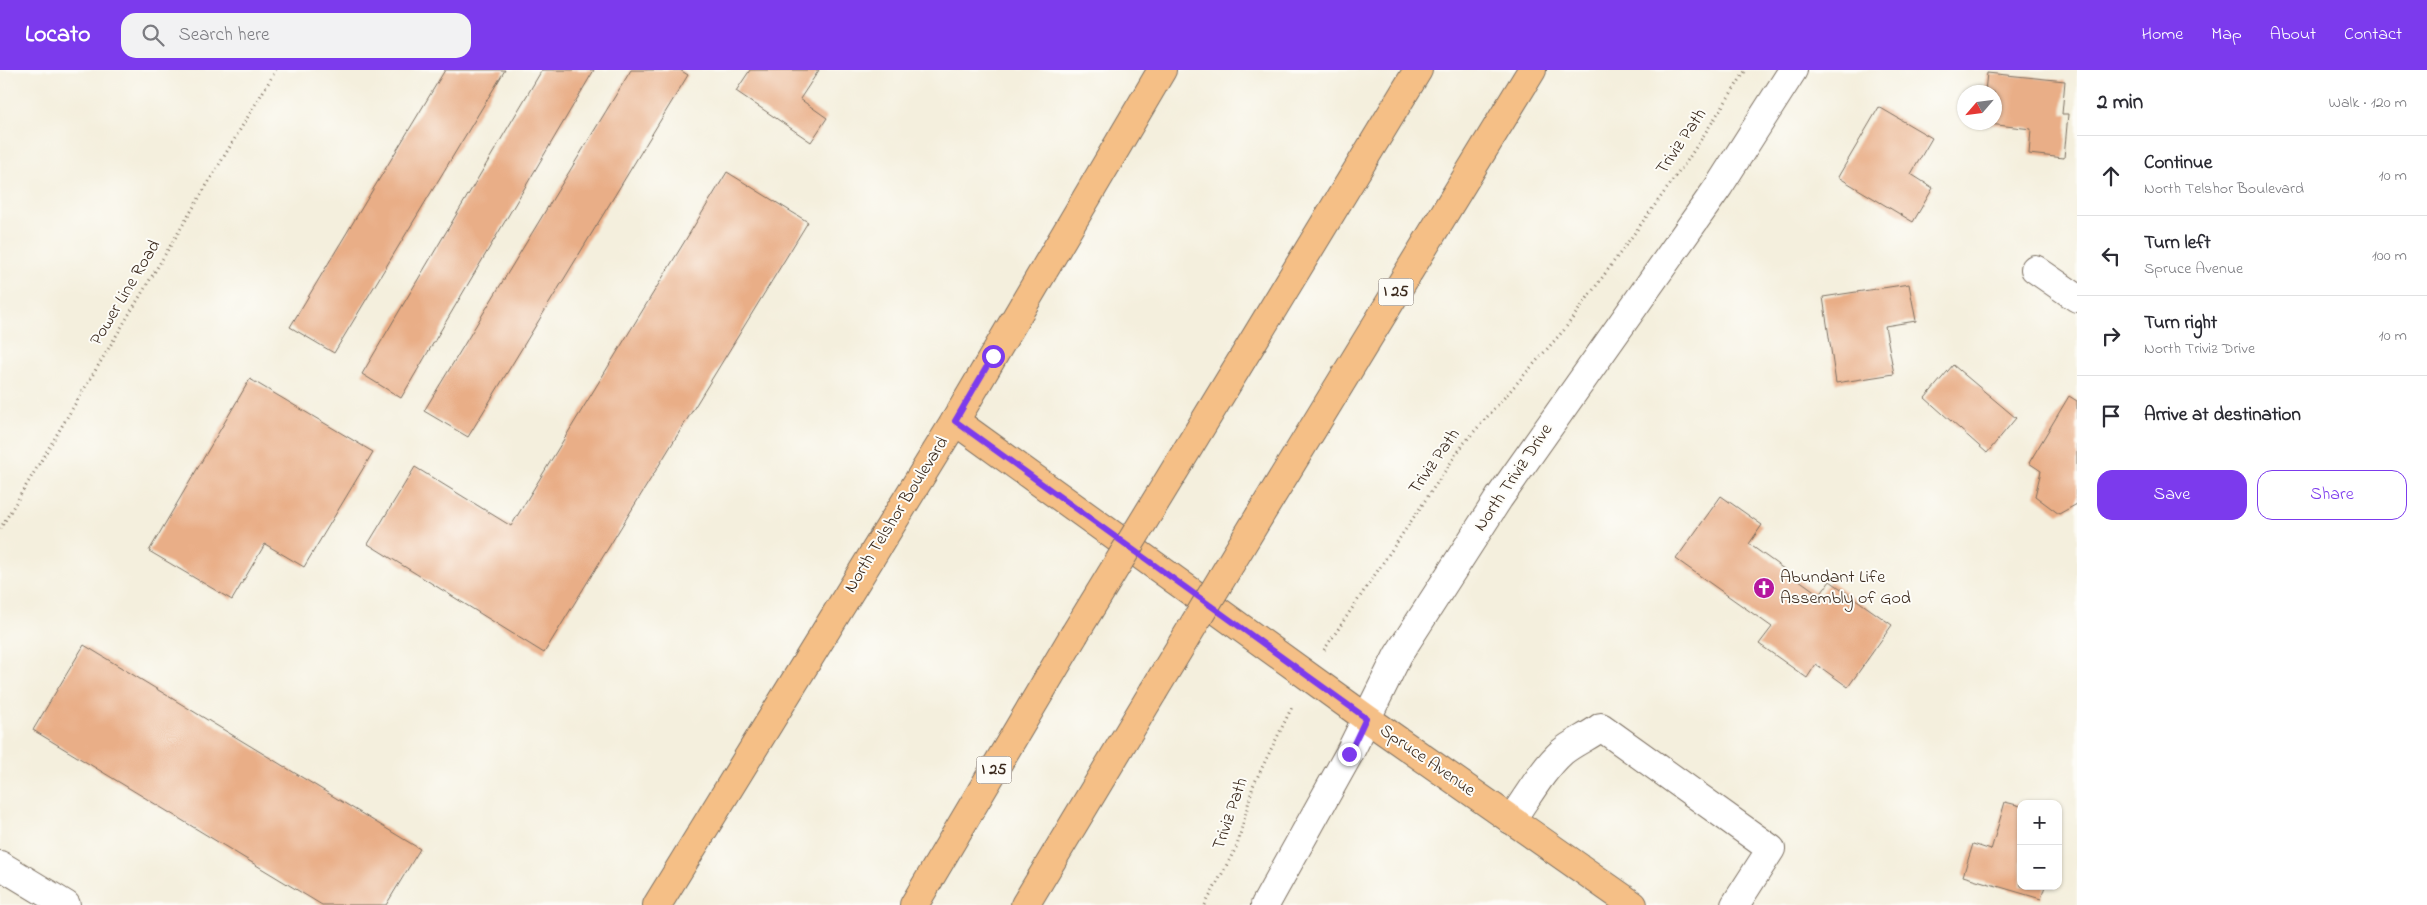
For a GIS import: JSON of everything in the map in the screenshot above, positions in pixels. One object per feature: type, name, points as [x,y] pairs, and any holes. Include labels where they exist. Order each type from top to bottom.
[{"type":"main road","name":"North Telshor Boulevard","points":[[657,905],[955,421],[1162,70]]},
{"type":"main road","name":"I 25","points":[[914,905],[1074,635],[1418,70]]},
{"type":"main road","name":"I 25","points":[[1025,905],[1260,515],[1532,70]]},
{"type":"main road","name":"Spruce Avenue","points":[[955,421],[1366,718],[1633,905]]},
{"type":"street","name":"North Triviz Drive","points":[[1265,905],[1349,754],[1398,655],[1499,498],[1719,186],[1793,70]]},
{"type":"street","points":[[2035,269],[2077,298]]},
{"type":"street","points":[[1511,820],[1560,754],[1573,743],[1588,737],[1600,727],[1772,849],[1735,905]]},
{"type":"street","points":[[0,865],[66,905]]},
{"type":"path","name":"Power Line Road","points":[[0,529],[276,70]]},
{"type":"path","name":"Triviz Path","points":[[1321,655],[1464,442],[1564,330],[1687,161],[1746,70]]},
{"type":"path","name":"Triviz Path","points":[[1205,905],[1237,846],[1253,786],[1296,697]]},
{"type":"building","points":[[445,70],[505,70],[334,353],[290,327]]},
{"type":"building","points":[[542,70],[594,70],[401,398],[362,374]]},
{"type":"building","points":[[631,70],[680,70],[688,75],[468,437],[424,411]]},
{"type":"building","points":[[750,70],[819,70],[800,99],[827,118],[811,142],[736,91]]},
{"type":"building","points":[[1987,73],[2065,81],[2062,114],[2068,114],[2064,158],[2029,154],[2031,129],[2002,126],[2002,85],[1986,85]]},
{"type":"building","points":[[1879,107],[1932,138],[1911,174],[1933,188],[1913,222],[1838,177]]},
{"type":"building","points":[[727,172],[808,222],[544,653],[368,544],[415,467],[511,526]]},
{"type":"building","points":[[1909,284],[1916,321],[1885,326],[1894,374],[1836,383],[1823,297]]},
{"type":"building","points":[[1953,365],[2016,418],[1987,453],[1925,398]]},
{"type":"building","points":[[250,379],[373,452],[304,567],[265,544],[232,600],[149,551]]},
{"type":"building","points":[[2069,396],[2077,401],[2077,504],[2059,514],[2035,496],[2041,471],[2029,463]]},
{"type":"building","name":"Abundant Life Assembly of God","points":[[1721,496],[1762,525],[1749,544],[1820,595],[1830,581],[1892,625],[1848,687],[1816,664],[1807,678],[1759,644],[1772,627],[1676,559]]},
{"type":"building","points":[[84,645],[420,849],[386,905],[322,905],[33,730]]},
{"type":"building","points":[[2005,802],[2017,805],[2017,890],[2044,890],[2041,899],[1963,876],[1973,844],[1991,850]]},
{"type":"place","name":"Abundant Life Assembly of God","points":[[1764,588]]},
{"type":"route","points":[[993,356],[955,421],[1366,718],[1349,754]]}]
